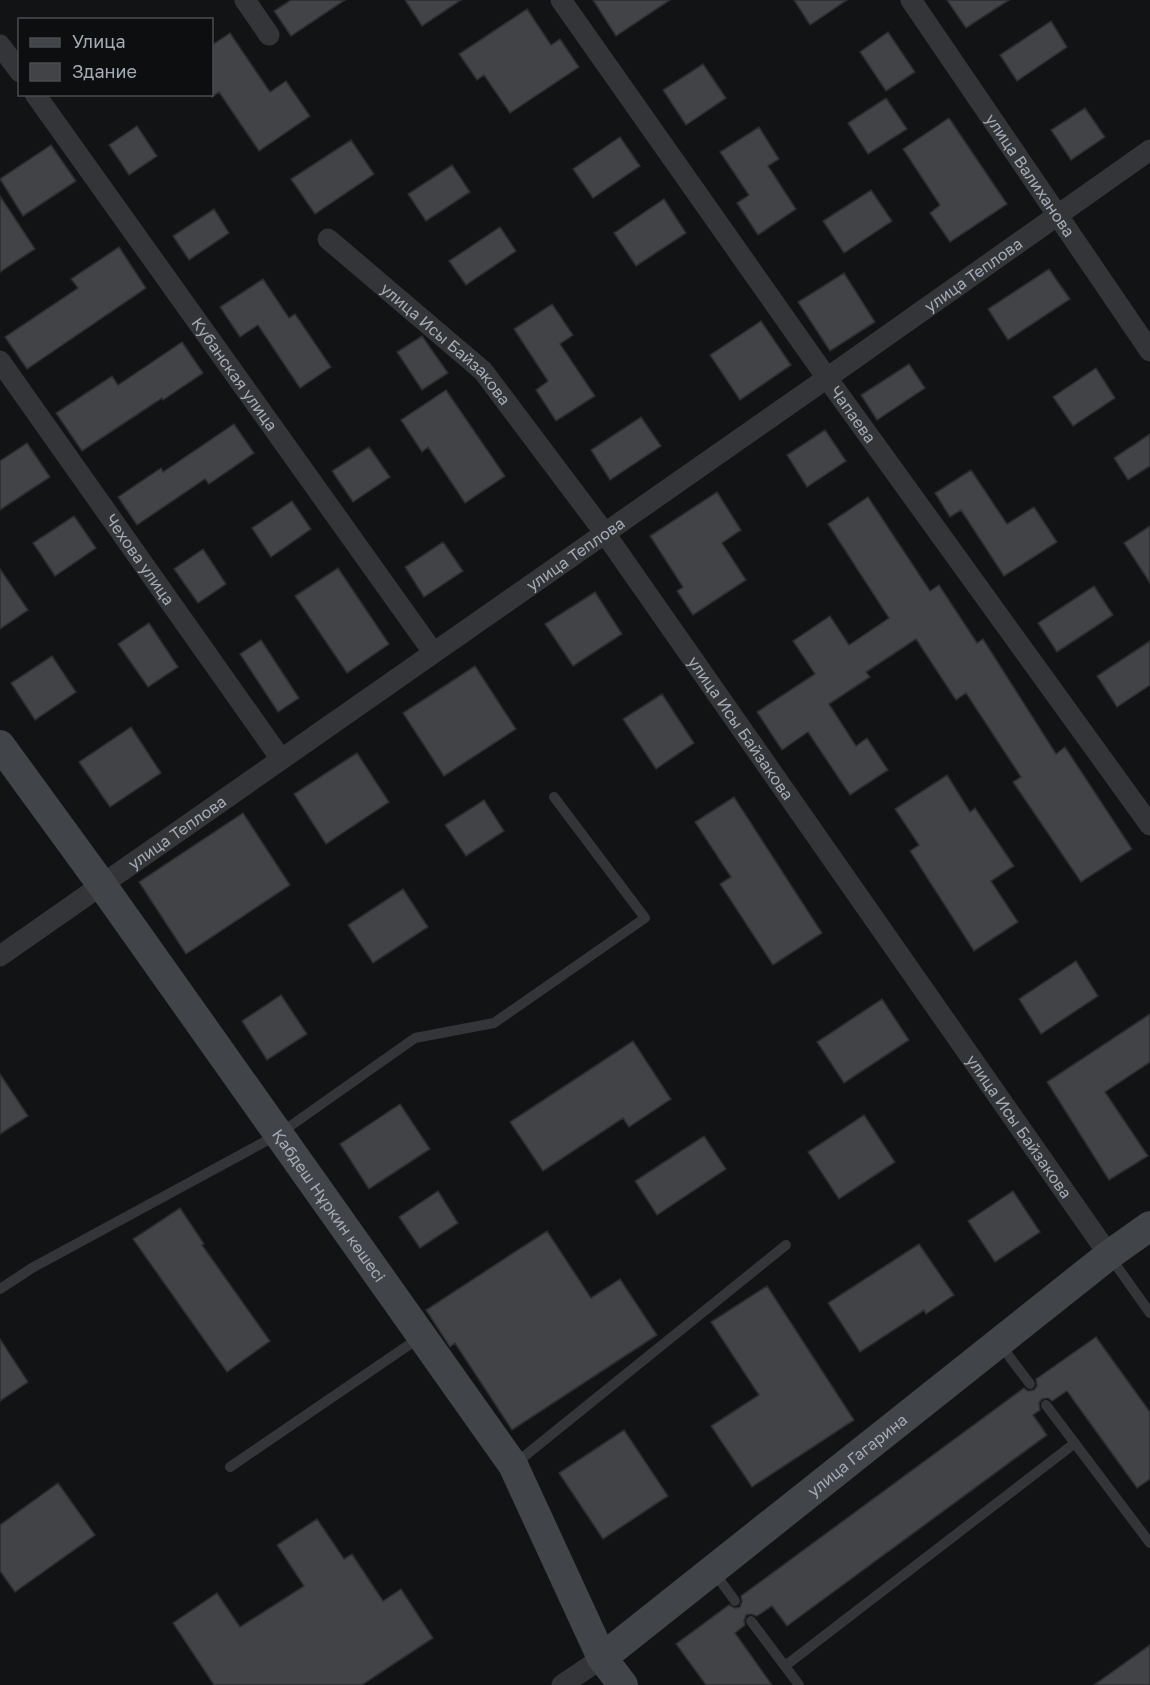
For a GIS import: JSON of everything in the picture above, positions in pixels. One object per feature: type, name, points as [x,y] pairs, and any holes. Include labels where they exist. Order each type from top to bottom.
[{"type":"street","points":[[245,0],[270,35]]},
{"type":"street","name":"Чапаева","points":[[561,0],[827,378],[1150,825]]},
{"type":"street","name":"улица Валиханова","points":[[911,0],[1150,351]]},
{"type":"street","points":[[0,45],[18,69]]},
{"type":"street","name":"Кубанская улица","points":[[36,96],[433,652]]},
{"type":"street","name":"улица Теплова","points":[[0,956],[1150,150]]},
{"type":"street","name":"улица Исы Байзакова","points":[[328,240],[483,371],[604,532],[1109,1255]]},
{"type":"street","name":"Чехова улица","points":[[0,361],[281,759]]},
{"type":"street","name":"Қабдеш Нұркин көшесі","points":[[0,745],[102,885],[513,1465],[602,1658],[623,1685]]},
{"type":"street","name":"улица Гагарина","points":[[562,1685],[602,1658],[1109,1255],[1150,1226]]},
{"type":"lane","points":[[0,1289],[32,1268],[279,1134],[414,1038],[494,1023],[645,918],[554,797]]},
{"type":"lane","points":[[513,1465],[786,1245]]},
{"type":"lane","points":[[1109,1255],[1150,1313]]},
{"type":"lane","points":[[230,1467],[422,1336]]},
{"type":"lane","points":[[999,1342],[1030,1384]]},
{"type":"lane","points":[[1046,1405],[1150,1543]]},
{"type":"lane","points":[[785,1666],[1075,1443]]},
{"type":"lane","points":[[712,1570],[735,1601]]},
{"type":"lane","points":[[751,1621],[800,1685]]},
{"type":"building","points":[[291,0],[345,0],[291,36],[274,11]]},
{"type":"building","points":[[405,0],[461,0],[422,26]]},
{"type":"building","points":[[593,0],[670,0],[616,36]]},
{"type":"building","points":[[794,0],[847,0],[810,25]]},
{"type":"building","points":[[947,0],[1009,0],[966,28]]},
{"type":"building","points":[[527,9],[551,45],[560,39],[579,67],[510,113],[484,75],[477,80],[459,54]]},
{"type":"building","points":[[1051,21],[1067,47],[1017,81],[1000,55]]},
{"type":"building","points":[[888,32],[915,72],[886,91],[860,52]]},
{"type":"building","points":[[230,33],[270,92],[286,81],[310,116],[259,151],[219,92],[212,97],[213,44]]},
{"type":"building","points":[[703,64],[726,98],[686,125],[663,90]]},
{"type":"building","points":[[886,98],[907,129],[868,154],[848,123]]},
{"type":"building","points":[[1085,108],[1105,137],[1071,160],[1051,130]]},
{"type":"building","points":[[949,118],[1007,204],[950,242],[930,213],[940,205],[903,149]]},
{"type":"building","points":[[137,126],[157,156],[129,175],[109,145]]},
{"type":"building","points":[[759,127],[779,159],[768,166],[796,209],[758,235],[737,203],[749,195],[720,152]]},
{"type":"building","points":[[620,137],[640,166],[593,198],[573,169]]},
{"type":"building","points":[[351,140],[374,174],[315,214],[291,179]]},
{"type":"building","points":[[51,145],[76,181],[23,216],[0,179]]},
{"type":"building","points":[[452,165],[470,192],[426,221],[408,194]]},
{"type":"building","points":[[871,190],[892,221],[844,253],[823,221]]},
{"type":"building","points":[[0,196],[35,249],[0,272]]},
{"type":"building","points":[[664,199],[686,233],[636,266],[614,233]]},
{"type":"building","points":[[214,209],[229,233],[189,260],[173,236]]},
{"type":"building","points":[[500,227],[516,251],[466,285],[449,261]]},
{"type":"building","points":[[119,247],[146,288],[27,369],[5,337],[78,288],[71,279]]},
{"type":"building","points":[[1049,269],[1070,299],[1008,340],[988,309]]},
{"type":"building","points":[[844,273],[875,322],[830,351],[798,302]]},
{"type":"building","points":[[263,279],[289,318],[295,314],[331,367],[300,388],[258,325],[240,337],[220,307]]},
{"type":"building","points":[[552,304],[573,335],[560,344],[595,396],[556,421],[536,390],[548,381],[514,329]]},
{"type":"building","points":[[761,321],[791,365],[740,400],[710,355]]},
{"type":"building","points":[[422,336],[448,373],[422,390],[397,352]]},
{"type":"building","points":[[182,342],[203,373],[82,451],[56,413],[112,376],[118,385]]},
{"type":"building","points":[[909,364],[925,388],[877,420],[861,395]]},
{"type":"building","points":[[1096,368],[1115,398],[1073,426],[1053,397]]},
{"type":"building","points":[[446,390],[505,476],[465,503],[428,447],[422,452],[401,420]]},
{"type":"building","points":[[641,417],[661,446],[610,480],[591,450]]},
{"type":"building","points":[[234,424],[254,453],[209,484],[205,479],[137,525],[118,497],[161,468],[163,472]]},
{"type":"building","points":[[825,430],[846,461],[807,487],[787,455]]},
{"type":"building","points":[[1150,434],[1150,466],[1128,480],[1114,458]]},
{"type":"building","points":[[27,443],[50,477],[0,510],[0,461]]},
{"type":"building","points":[[369,447],[390,477],[353,502],[332,471]]},
{"type":"building","points":[[971,470],[1007,524],[1034,507],[1057,542],[1004,576],[961,510],[950,517],[935,493]]},
{"type":"building","points":[[717,492],[741,530],[722,543],[746,580],[693,615],[677,591],[683,587],[650,536]]},
{"type":"building","points":[[868,497],[930,591],[939,585],[977,643],[983,639],[1056,754],[1065,747],[1132,849],[1081,882],[1013,782],[1021,777],[966,693],[956,700],[916,639],[866,672],[870,677],[829,704],[856,746],[867,738],[888,770],[850,795],[808,732],[782,750],[757,712],[815,674],[793,641],[830,616],[849,645],[889,618],[828,524]]},
{"type":"building","points":[[292,501],[311,529],[271,557],[252,528]]},
{"type":"building","points":[[74,516],[96,548],[55,576],[33,543]]},
{"type":"building","points":[[1150,526],[1150,583],[1124,543]]},
{"type":"building","points":[[443,542],[463,571],[424,597],[405,567]]},
{"type":"building","points":[[203,549],[226,584],[198,603],[174,569]]},
{"type":"building","points":[[338,568],[389,644],[347,673],[295,596]]},
{"type":"building","points":[[0,569],[28,610],[0,629]]},
{"type":"building","points":[[1094,586],[1113,615],[1057,652],[1038,623]]},
{"type":"building","points":[[595,592],[622,634],[573,666],[545,624]]},
{"type":"building","points":[[149,623],[178,667],[148,687],[118,644]]},
{"type":"building","points":[[261,640],[299,698],[278,712],[240,654]]},
{"type":"building","points":[[1150,641],[1150,685],[1117,707],[1097,676]]},
{"type":"building","points":[[52,656],[76,692],[35,720],[11,683]]},
{"type":"building","points":[[475,666],[516,729],[444,776],[403,713]]},
{"type":"building","points":[[662,694],[694,743],[656,769],[623,719]]},
{"type":"building","points":[[131,727],[161,773],[110,807],[79,762]]},
{"type":"building","points":[[357,753],[389,802],[326,844],[294,794]]},
{"type":"building","points":[[947,775],[970,812],[975,808],[1014,866],[991,881],[1018,922],[974,951],[910,851],[919,845],[895,809]]},
{"type":"building","points":[[734,797],[822,933],[773,965],[720,884],[731,877],[695,822]]},
{"type":"building","points":[[484,800],[504,831],[466,856],[445,825]]},
{"type":"building","points":[[243,813],[290,885],[186,954],[139,882]]},
{"type":"building","points":[[403,889],[428,927],[373,963],[348,925]]},
{"type":"building","points":[[1076,961],[1098,996],[1041,1034],[1019,999]]},
{"type":"building","points":[[281,995],[307,1034],[267,1060],[242,1021]]},
{"type":"building","points":[[882,999],[909,1040],[844,1083],[817,1042]]},
{"type":"building","points":[[1150,1014],[1150,1062],[1105,1092],[1148,1156],[1109,1180],[1047,1082]]},
{"type":"building","points":[[633,1041],[671,1099],[629,1127],[623,1118],[543,1171],[510,1122]]},
{"type":"building","points":[[0,1074],[28,1116],[0,1134]]},
{"type":"building","points":[[400,1104],[430,1149],[369,1189],[340,1144]]},
{"type":"building","points":[[864,1115],[895,1162],[839,1199],[808,1152]]},
{"type":"building","points":[[704,1136],[726,1169],[657,1215],[635,1181]]},
{"type":"building","points":[[438,1191],[458,1223],[420,1248],[399,1217]]},
{"type":"building","points":[[1013,1191],[1040,1232],[995,1262],[968,1221]]},
{"type":"building","points":[[180,1208],[204,1244],[202,1245],[270,1341],[227,1372],[133,1239]]},
{"type":"building","points":[[547,1231],[591,1298],[620,1279],[657,1335],[512,1430],[455,1343],[450,1347],[426,1310]]},
{"type":"building","points":[[919,1244],[954,1295],[926,1314],[924,1310],[860,1352],[828,1303]]},
{"type":"building","points":[[767,1286],[854,1420],[752,1487],[711,1426],[759,1395],[711,1322]]},
{"type":"building","points":[[1096,1337],[1150,1412],[1150,1479],[1137,1488],[1067,1391],[1052,1401],[1048,1398],[1042,1399],[1039,1403],[1040,1410],[1033,1415],[1047,1435],[787,1626],[772,1606],[757,1616],[746,1615],[745,1625],[735,1633],[772,1685],[706,1685],[676,1644],[729,1605],[735,1608],[740,1607],[741,1596],[1024,1388],[1028,1391],[1034,1390],[1037,1386],[1036,1379]]},
{"type":"building","points":[[0,1339],[28,1382],[0,1401]]},
{"type":"building","points":[[624,1430],[668,1496],[603,1539],[559,1473]]},
{"type":"building","points":[[58,1483],[95,1535],[15,1592],[0,1571],[0,1525]]},
{"type":"building","points":[[317,1519],[344,1559],[352,1554],[383,1601],[401,1589],[433,1638],[362,1685],[214,1685],[173,1623],[217,1593],[240,1627],[304,1586],[277,1545]]},
{"type":"building","points":[[1150,1645],[1150,1685],[1094,1685]]}]
